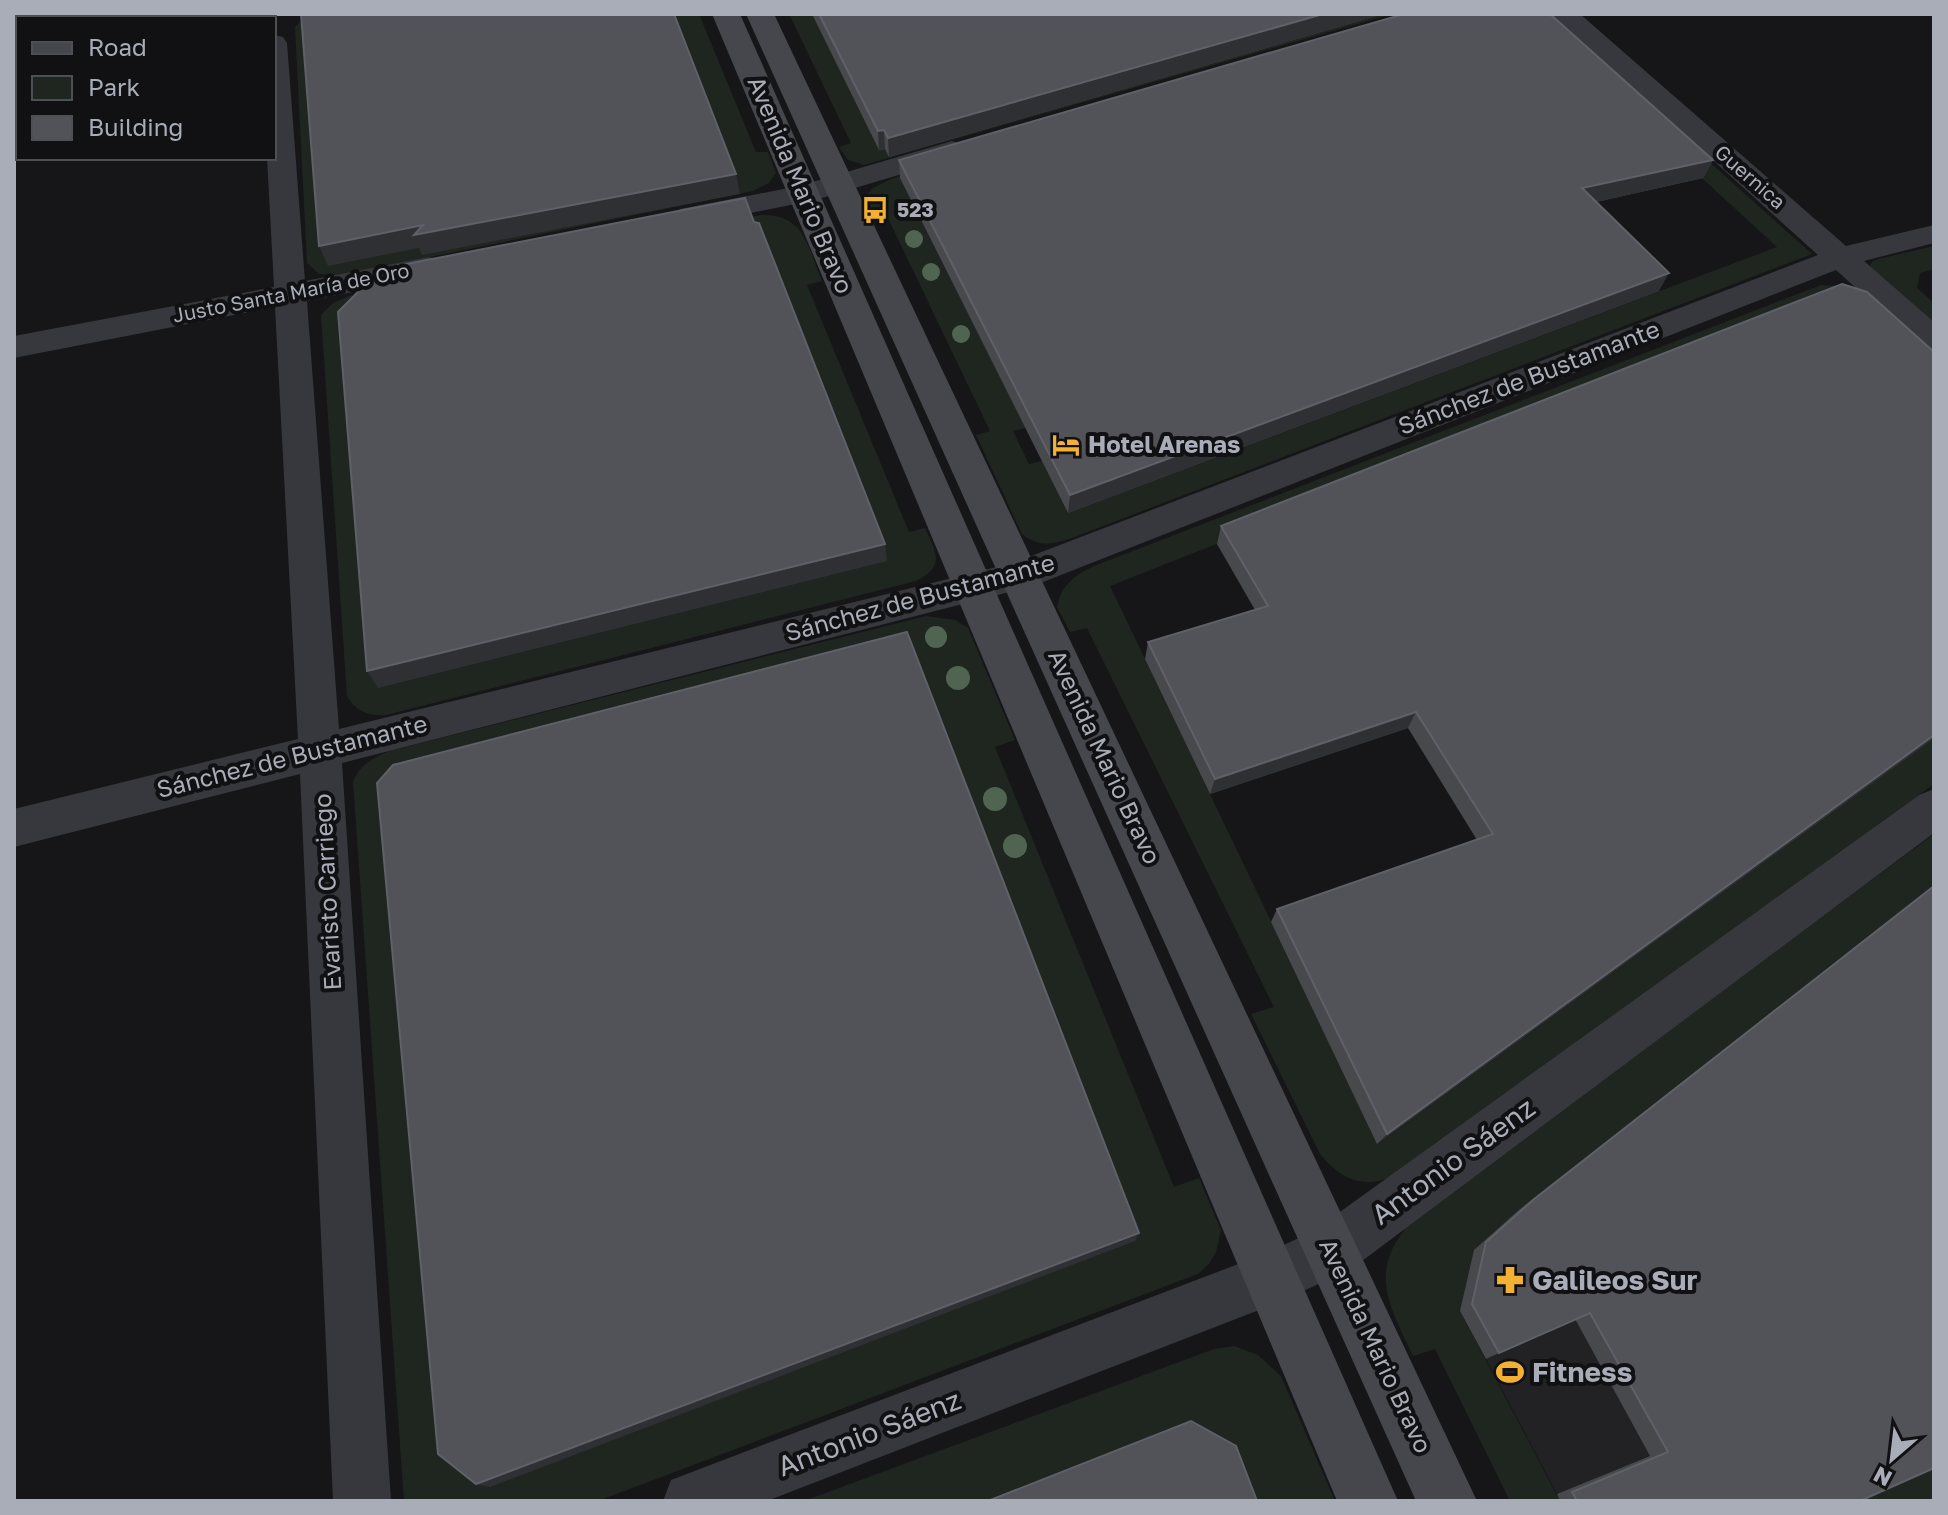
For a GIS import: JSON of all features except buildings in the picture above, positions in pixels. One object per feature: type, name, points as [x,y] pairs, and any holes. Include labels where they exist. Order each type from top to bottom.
[{"type":"main road","name":"Avenida Mario Bravo","points":[[726,14],[804,194],[1331,1251],[1447,1501]]},
{"type":"main road","name":"Avenida Mario Bravo","points":[[760,14],[838,183],[1272,1278],[1368,1501]]},
{"type":"street","name":"Guernica","points":[[1564,14],[1934,340]]},
{"type":"street","name":"Evaristo Carriego","points":[[276,72],[320,750],[362,1501]]},
{"type":"street","points":[[664,221],[804,194],[977,143]]},
{"type":"street","name":"Sánchez de Bustamante","points":[[14,828],[997,582],[1841,257],[1934,234]]},
{"type":"street","name":"Justo Santa María de Oro","points":[[14,347],[462,260]]},
{"type":"street","name":"Antonio Sáenz","points":[[692,1501],[1272,1278],[1331,1251],[1934,808]]},
{"type":"shaded area","points":[[1575,1319],[1650,1456],[1557,1494],[1486,1359]]},
{"type":"green space","points":[[309,14],[317,25],[337,264],[735,184],[671,14],[699,14],[756,152],[768,152],[776,173],[769,183],[753,191],[337,276],[319,274],[307,263],[295,27]]},
{"type":"green space","points":[[789,14],[1392,14],[864,165],[848,160],[839,147],[851,143]]},
{"type":"green space","points":[[1455,14],[910,198],[1026,428],[1013,431],[1029,464],[1042,461],[1068,513],[1777,247],[1525,16],[1544,14],[1812,254],[1072,538],[1046,544],[1022,534],[976,435],[990,431],[886,214],[874,216],[865,197],[873,188],[891,179]]},
{"type":"green space","points":[[760,215],[787,220],[808,244],[822,281],[807,285],[909,532],[925,528],[936,558],[932,570],[916,581],[386,715],[369,714],[354,706],[347,696],[321,315],[333,303],[349,296]]},
{"type":"green space","points":[[1934,246],[1934,269],[1920,273],[1917,288],[1934,303],[1934,331],[1868,270],[1872,262],[1878,259]]},
{"type":"green space","points":[[1821,285],[1838,286],[1860,295],[1751,333],[1110,586],[1378,1144],[1934,738],[1934,784],[1400,1172],[1367,1182],[1347,1177],[1320,1154],[1251,1014],[1274,1007],[1087,628],[1070,632],[1057,607],[1065,587],[1094,566]]},
{"type":"green space","points":[[926,616],[955,620],[968,628],[1015,740],[995,747],[1174,1187],[1199,1178],[1221,1230],[1216,1252],[1209,1264],[1198,1274],[598,1501],[404,1501],[353,782],[356,776],[368,762],[390,751]]},
{"type":"green space","points":[[1934,834],[1934,885],[1515,1213],[1460,1311],[1560,1501],[1510,1501],[1435,1349],[1413,1356],[1395,1317],[1386,1283],[1387,1267],[1402,1233],[1419,1214]]},
{"type":"green space","points":[[1234,1346],[1258,1355],[1281,1376],[1335,1501],[804,1501],[1214,1349]]},
{"type":"green space","points":[[1934,1460],[1934,1501],[1842,1501]]},
{"type":"place","name":"523","points":[[875,210]]},
{"type":"place","name":"Hotel Arenas","points":[[1066,445]]},
{"type":"place","name":"Galileos Sur","points":[[1510,1280]]},
{"type":"place","name":"Fitness","points":[[1510,1372]]}]
